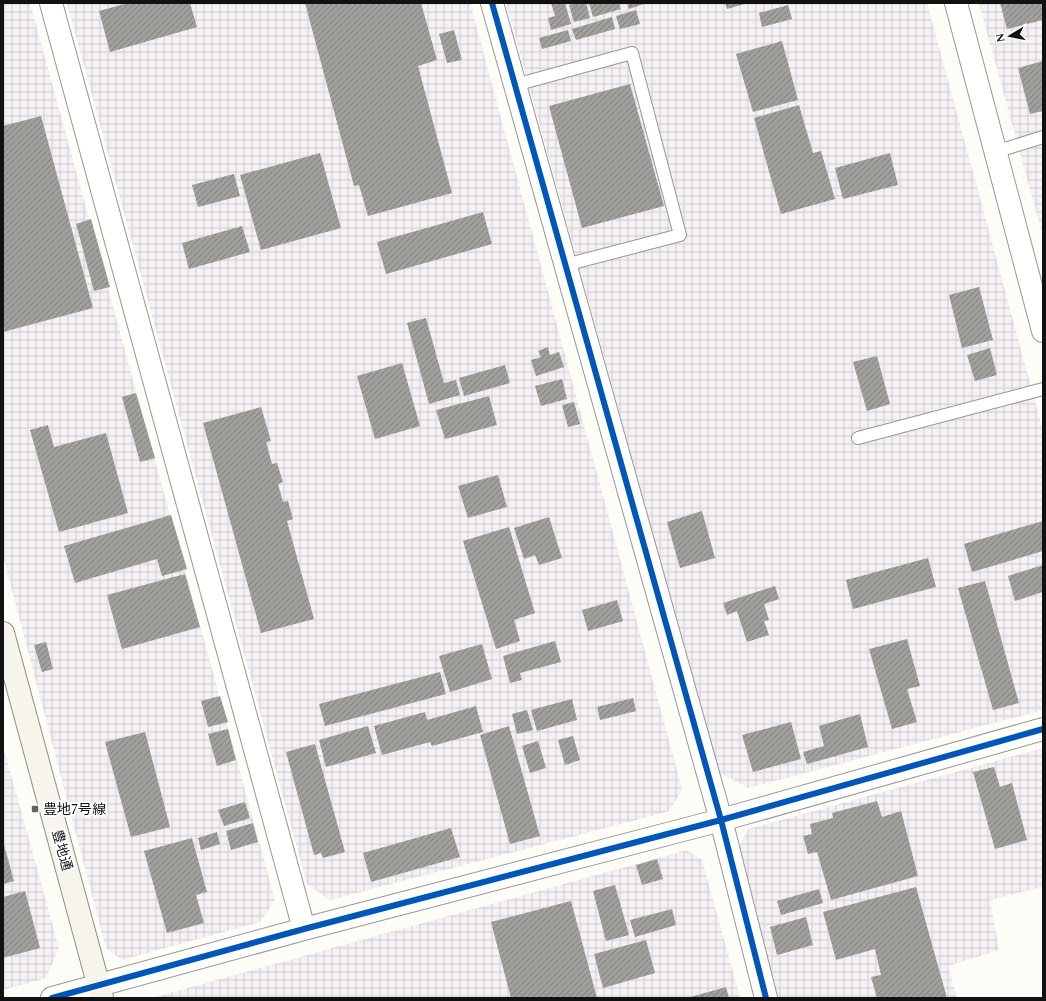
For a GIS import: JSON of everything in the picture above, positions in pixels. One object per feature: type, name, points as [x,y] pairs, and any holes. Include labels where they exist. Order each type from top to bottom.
[{"type":"main road","name":"豊地通","points":[[3,633],[101,992]]},
{"type":"street","points":[[51,3],[304,929]]},
{"type":"street","points":[[492,3],[721,820],[766,998]]},
{"type":"street","points":[[956,3],[1043,331]]},
{"type":"street","points":[[52,998],[101,992],[304,929],[721,820],[1043,729]]},
{"type":"lane","points":[[515,84],[632,53],[680,236],[565,265]]},
{"type":"lane","points":[[995,152],[1043,137]]},
{"type":"lane","points":[[858,438],[1043,389]]},
{"type":"shaded area","points":[[3,3],[30,3],[275,900],[260,922],[122,960],[106,948],[3,556]]},
{"type":"shaded area","points":[[67,3],[470,3],[682,789],[670,811],[330,900],[307,884]]},
{"type":"shaded area","points":[[506,3],[927,3],[1043,431],[1043,710],[748,788],[719,772]]},
{"type":"shaded area","points":[[979,3],[1043,3],[1043,237]]},
{"type":"shaded area","points":[[3,746],[59,948],[46,978],[3,990]]},
{"type":"shaded area","points":[[1043,748],[1043,887],[990,900],[999,950],[948,966],[957,998],[776,998],[737,851],[748,829]]},
{"type":"shaded area","points":[[687,850],[702,860],[740,998],[152,998]]},
{"type":"building","points":[[128,3],[190,3],[197,27],[110,52],[99,11]]},
{"type":"building","points":[[305,3],[421,3],[437,60],[418,66],[452,193],[368,216],[359,185],[354,186]]},
{"type":"building","points":[[551,3],[565,3],[571,24],[551,30],[548,18],[555,16]]},
{"type":"building","points":[[586,3],[590,18],[574,22],[569,5]]},
{"type":"building","points":[[589,3],[619,3],[621,9],[593,17]]},
{"type":"building","points":[[627,3],[647,3],[629,9]]},
{"type":"building","points":[[725,3],[748,3],[727,9]]},
{"type":"building","points":[[1000,3],[1043,3],[1043,20],[1007,29]]},
{"type":"building","points":[[788,5],[792,19],[762,27],[759,13]]},
{"type":"building","points":[[636,10],[640,24],[620,29],[616,16]]},
{"type":"building","points":[[612,17],[615,29],[576,40],[572,29]]},
{"type":"building","points":[[454,30],[462,60],[447,63],[439,34]]},
{"type":"building","points":[[568,30],[571,41],[542,49],[539,38]]},
{"type":"building","points":[[782,41],[798,100],[753,112],[736,54]]},
{"type":"building","points":[[1043,61],[1043,111],[1030,114],[1018,68]]},
{"type":"building","points":[[630,84],[664,206],[582,228],[549,106]]},
{"type":"building","points":[[799,105],[813,153],[821,151],[835,199],[781,214],[754,118]]},
{"type":"building","points":[[41,116],[93,308],[3,332],[3,126]]},
{"type":"building","points":[[320,153],[341,228],[261,250],[240,175]]},
{"type":"building","points":[[890,153],[898,185],[843,199],[835,168]]},
{"type":"building","points":[[234,174],[240,196],[198,207],[192,185]]},
{"type":"building","points":[[483,212],[492,244],[386,274],[377,242]]},
{"type":"building","points":[[91,219],[110,287],[94,291],[76,224]]},
{"type":"building","points":[[242,226],[250,252],[189,269],[182,243]]},
{"type":"building","points":[[979,287],[993,340],[962,348],[949,295]]},
{"type":"building","points":[[426,318],[444,383],[456,380],[460,395],[429,404],[407,323]]},
{"type":"building","points":[[548,347],[550,355],[559,352],[564,367],[536,376],[531,360],[541,357],[538,351]]},
{"type":"building","points":[[990,348],[997,375],[975,381],[967,355]]},
{"type":"building","points":[[877,356],[890,404],[867,411],[853,362]]},
{"type":"building","points":[[402,363],[420,426],[375,439],[357,376]]},
{"type":"building","points":[[505,365],[510,383],[464,396],[459,378]]},
{"type":"building","points":[[562,379],[567,399],[541,406],[535,386]]},
{"type":"building","points":[[136,393],[155,458],[140,462],[122,397]]},
{"type":"building","points":[[489,396],[497,425],[445,439],[436,410]]},
{"type":"building","points":[[574,402],[580,424],[568,427],[562,405]]},
{"type":"building","points":[[261,407],[271,441],[266,442],[272,464],[277,463],[283,482],[278,484],[283,502],[288,501],[293,519],[287,521],[314,619],[261,633],[203,423]]},
{"type":"building","points":[[48,425],[54,447],[106,433],[128,513],[59,532],[30,430]]},
{"type":"building","points":[[498,475],[507,507],[468,518],[458,486]]},
{"type":"building","points":[[702,511],[715,558],[680,568],[667,522]]},
{"type":"building","points":[[171,515],[187,569],[162,576],[157,559],[75,583],[64,546]]},
{"type":"building","points":[[549,517],[562,558],[539,565],[535,555],[524,559],[514,528]]},
{"type":"building","points":[[1043,521],[1043,551],[972,572],[964,544]]},
{"type":"building","points":[[509,527],[535,613],[514,620],[520,641],[496,649],[463,541]]},
{"type":"building","points":[[928,558],[936,587],[853,609],[846,580]]},
{"type":"building","points":[[1043,565],[1043,592],[1015,601],[1008,576]]},
{"type":"building","points":[[185,574],[200,627],[122,649],[107,595]]},
{"type":"building","points":[[985,581],[1019,703],[993,710],[958,588]]},
{"type":"building","points":[[775,586],[779,599],[764,604],[769,620],[764,621],[769,635],[747,642],[737,611],[727,615],[723,603]]},
{"type":"building","points":[[617,600],[623,621],[588,631],[582,610]]},
{"type":"building","points":[[907,639],[920,686],[907,689],[917,722],[892,729],[869,649]]},
{"type":"building","points":[[555,641],[561,662],[520,673],[522,680],[510,683],[503,656]]},
{"type":"building","points":[[46,642],[53,669],[42,672],[34,645]]},
{"type":"building","points":[[482,644],[492,679],[450,692],[439,656]]},
{"type":"building","points":[[440,672],[446,694],[325,726],[319,704]]},
{"type":"building","points":[[220,696],[228,722],[208,727],[201,701]]},
{"type":"building","points":[[633,698],[636,711],[600,720],[597,707]]},
{"type":"building","points":[[572,699],[577,720],[537,731],[531,710]]},
{"type":"building","points":[[476,706],[483,732],[432,746],[430,742],[382,755],[374,726],[425,712],[427,720]]},
{"type":"building","points":[[527,710],[533,730],[517,734],[512,714]]},
{"type":"building","points":[[860,714],[868,747],[807,764],[803,752],[824,746],[819,726]]},
{"type":"building","points":[[791,722],[801,759],[753,772],[742,735]]},
{"type":"building","points":[[368,726],[376,753],[326,767],[319,740]]},
{"type":"building","points":[[509,726],[540,836],[510,844],[480,735]]},
{"type":"building","points":[[228,729],[236,760],[217,766],[208,734]]},
{"type":"building","points":[[145,732],[170,827],[131,837],[105,742]]},
{"type":"building","points":[[573,736],[580,760],[565,765],[558,740]]},
{"type":"building","points":[[538,741],[546,768],[530,773],[522,746]]},
{"type":"building","points":[[315,744],[345,852],[323,858],[321,853],[314,855],[286,752]]},
{"type":"building","points":[[994,767],[1000,787],[1012,783],[1027,840],[995,849],[973,772]]},
{"type":"building","points":[[877,801],[882,817],[901,811],[918,876],[831,900],[817,852],[808,854],[803,836],[812,834],[810,824],[833,818],[832,813]]},
{"type":"building","points":[[245,802],[250,818],[224,826],[218,810]]},
{"type":"building","points":[[253,823],[258,842],[231,850],[226,831]]},
{"type":"building","points":[[451,828],[460,857],[371,882],[363,853]]},
{"type":"building","points":[[217,832],[220,844],[201,850],[198,838]]},
{"type":"building","points":[[192,838],[207,892],[196,895],[204,923],[167,933],[144,851]]},
{"type":"building","points":[[3,841],[14,881],[3,884]]},
{"type":"building","points":[[657,859],[663,879],[642,885],[636,865]]},
{"type":"building","points":[[615,885],[629,935],[606,941],[593,891]]},
{"type":"building","points":[[916,887],[947,998],[877,998],[871,977],[881,975],[875,949],[836,960],[823,912]]},
{"type":"building","points":[[819,889],[823,903],[781,915],[777,901]]},
{"type":"building","points":[[25,891],[40,948],[3,958],[3,897]]},
{"type":"building","points":[[571,901],[597,998],[511,998],[491,922]]},
{"type":"building","points":[[672,909],[676,925],[635,937],[630,920]]},
{"type":"building","points":[[806,917],[813,945],[777,955],[770,927]]},
{"type":"building","points":[[646,940],[655,973],[603,988],[594,954]]},
{"type":"building","points":[[726,987],[729,998],[687,998]]},
{"type":"cycle path","points":[[492,3],[721,820],[766,998]]},
{"type":"cycle path","points":[[52,998],[304,929],[721,820],[1043,729]]},
{"type":"place","name":"豊地7号線","points":[[35,809]]}]
